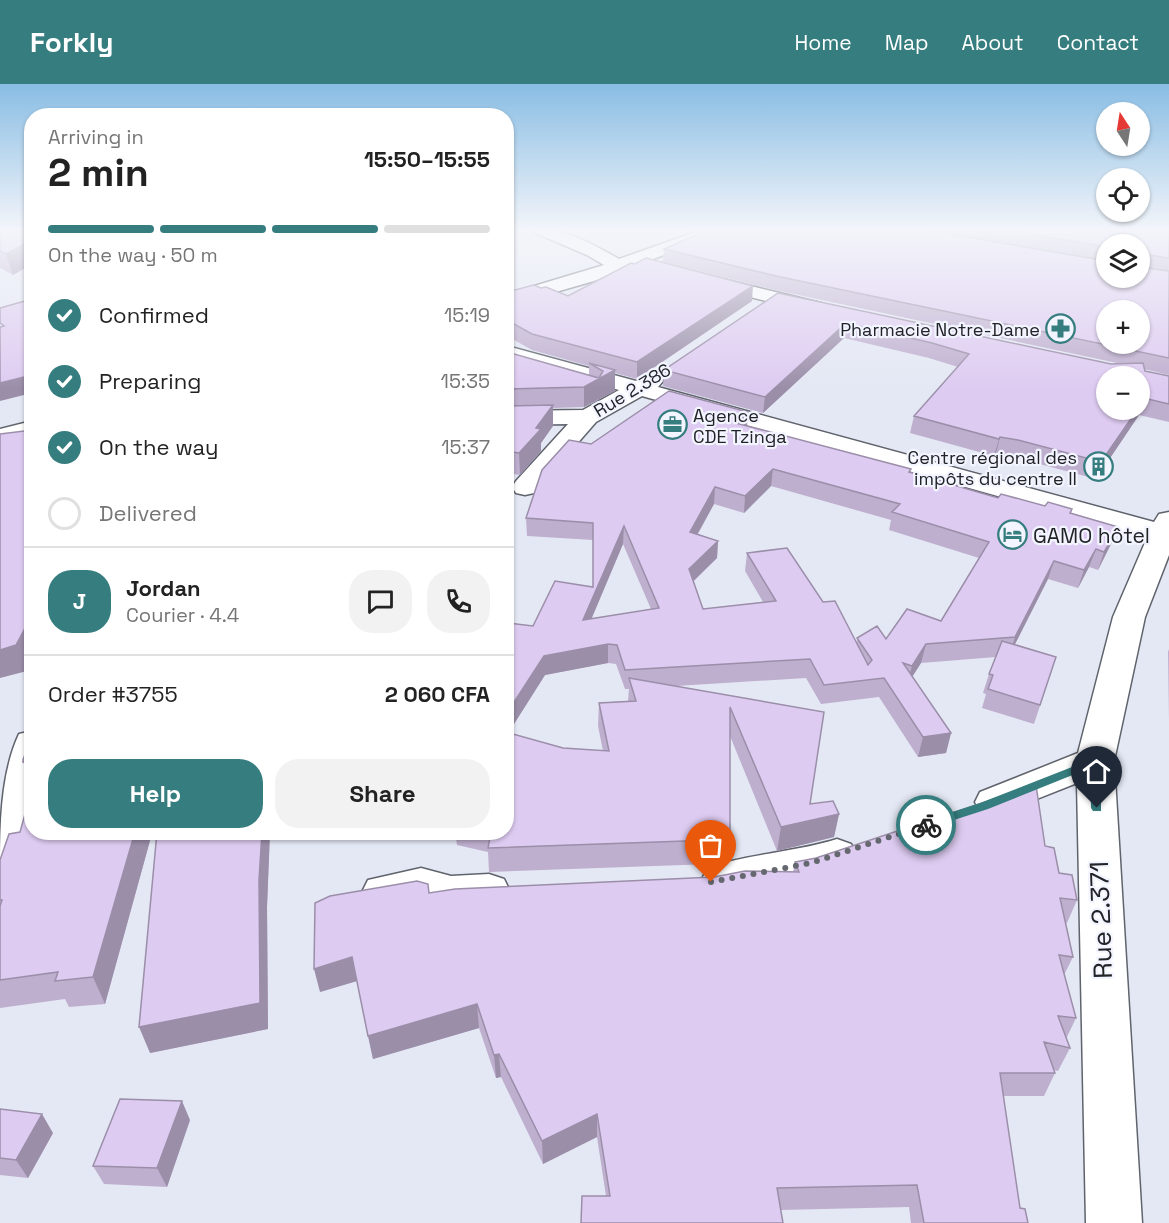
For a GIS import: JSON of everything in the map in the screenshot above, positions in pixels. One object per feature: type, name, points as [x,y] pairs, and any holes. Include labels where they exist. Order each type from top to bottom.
[{"type":"street","points":[[514,298],[565,282]]},
{"type":"street","points":[[704,282],[829,310]]},
{"type":"street","points":[[754,311],[773,298]]},
{"type":"street","points":[[514,354],[1167,530]]},
{"type":"street","name":"Rue 2.386","points":[[514,418],[588,417],[642,388],[670,369]]},
{"type":"street","points":[[525,488],[588,417]]},
{"type":"street","points":[[0,436],[24,430]]},
{"type":"street","name":"Rue 2.371","points":[[1114,1223],[1095,761],[1129,617],[1167,530]]},
{"type":"street","points":[[962,813],[1095,761]]},
{"type":"street","points":[[0,858],[9,837],[24,776]]},
{"type":"street","points":[[687,883],[711,882],[811,863],[876,842]]},
{"type":"street","points":[[343,899],[421,885],[451,893],[521,891]]},
{"type":"building","points":[[594,282],[738,282],[753,286],[637,362],[532,334],[514,324],[514,290],[534,285],[568,296]]},
{"type":"building","points":[[805,282],[1096,282],[1096,288],[1150,288],[1150,282],[1169,282],[1169,358],[1150,354],[1150,300],[1096,300],[1096,343]]},
{"type":"building","points":[[778,293],[1111,364],[1143,363],[1144,366],[1096,366],[1096,420],[1130,420],[1101,462],[1018,440],[1000,437],[999,439],[914,416],[969,354],[846,323],[765,397],[664,370]]},
{"type":"building","points":[[24,301],[24,377],[0,383],[0,327],[4,326],[0,323],[0,308]]},
{"type":"building","points":[[514,354],[599,378],[603,371],[589,363],[615,370],[584,387],[514,389]]},
{"type":"building","points":[[1150,372],[1169,376],[1169,404],[1150,399]]},
{"type":"building","points":[[669,391],[748,412],[736,423],[911,469],[909,472],[998,498],[1001,494],[1045,506],[1048,502],[1072,509],[1070,513],[1118,527],[1104,552],[1096,549],[1084,570],[1054,561],[1015,637],[926,644],[912,666],[903,663],[951,733],[923,737],[884,678],[824,685],[810,659],[625,670],[617,645],[608,644],[544,656],[514,702],[514,624],[533,626],[555,581],[593,587],[593,523],[526,518],[542,470],[569,440],[591,444]],"holes":[[[773,469],[900,504],[892,512],[989,542],[941,621],[907,609],[886,639],[877,626],[857,638],[872,660],[868,665],[835,601],[823,602],[787,548],[747,553],[776,601],[703,609],[689,569],[718,541],[690,532],[715,487],[745,496]],[[624,526],[659,608],[583,620]]]},
{"type":"building","points":[[553,405],[536,428],[541,429],[519,453],[514,452],[514,406]]},
{"type":"building","points":[[24,431],[24,630],[16,645],[0,650],[0,434]]},
{"type":"building","points":[[1002,641],[1056,657],[1040,705],[988,689],[993,675],[989,674]]},
{"type":"building","points":[[629,678],[824,712],[810,804],[833,801],[839,814],[781,827],[730,707],[730,837],[713,840],[488,848],[490,840],[514,840],[514,734],[563,748],[609,751],[599,703],[636,701]]},
{"type":"building","points":[[1036,785],[1045,846],[1054,848],[1059,873],[1072,875],[1077,900],[1060,898],[1073,957],[1059,955],[1076,1018],[1058,1016],[1070,1048],[1044,1042],[1055,1073],[1000,1073],[1020,1208],[1025,1209],[1028,1223],[924,1223],[917,1185],[777,1188],[783,1223],[581,1223],[582,1196],[610,1196],[597,1114],[542,1141],[499,1054],[494,1055],[477,1004],[368,1036],[352,957],[314,969],[315,903],[330,896],[417,881],[428,884],[429,893],[455,889],[714,877],[745,871],[799,872],[795,862],[816,858]]},
{"type":"building","points":[[24,818],[24,840],[133,840],[93,977],[55,981],[58,972],[0,980],[0,906],[2,900],[0,900],[0,860],[9,834],[20,832]]},
{"type":"building","points":[[156,840],[262,840],[259,880],[260,1003],[139,1027]]},
{"type":"building","points":[[120,1099],[182,1101],[157,1168],[93,1166]]},
{"type":"building","points":[[0,1109],[42,1114],[16,1160],[0,1158]]},
{"type":"way so far","points":[[711,882],[811,863],[926,825]]},
{"type":"place","name":"Pharmacie Notre-Dame","points":[[1061,329]]},
{"type":"place","name":"Agence CDE Tzinga","points":[[672,425]]},
{"type":"place","name":"Centre régional des impôts du centre II","points":[[1098,467]]},
{"type":"place","name":"GAMO hôtel","points":[[1012,535]]},
{"type":"route","points":[[926,825],[984,806],[1095,761],[1097,808]]}]
